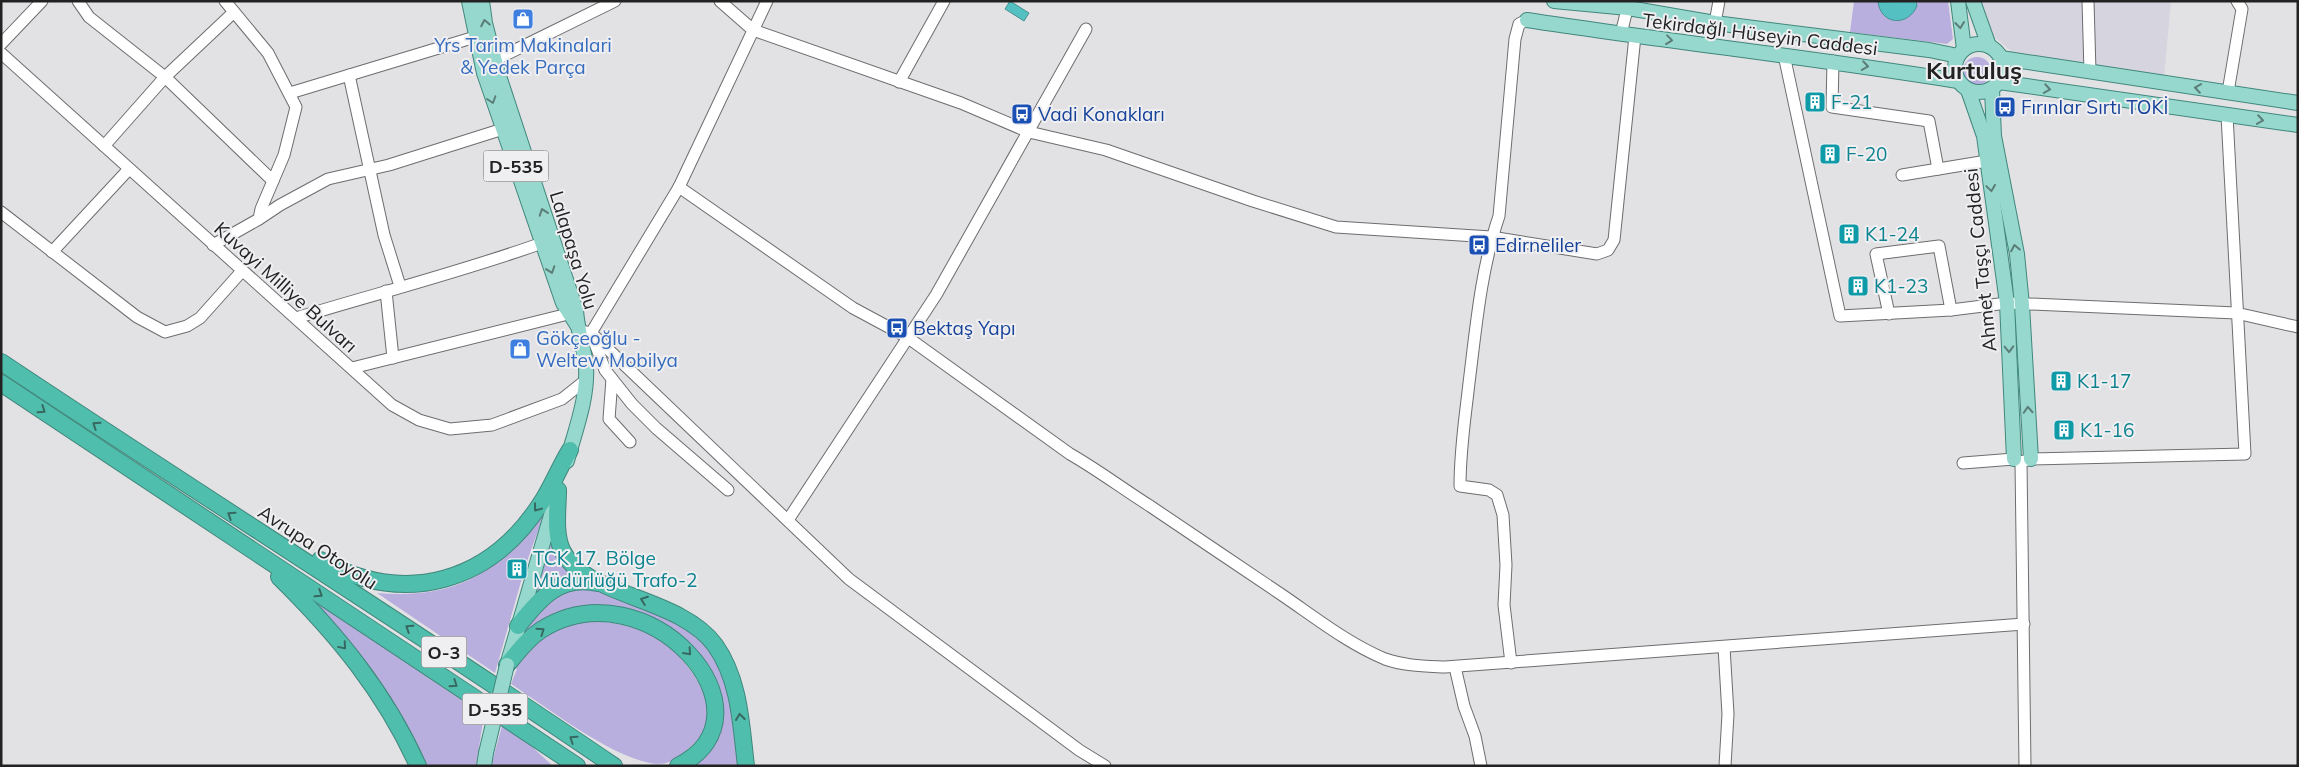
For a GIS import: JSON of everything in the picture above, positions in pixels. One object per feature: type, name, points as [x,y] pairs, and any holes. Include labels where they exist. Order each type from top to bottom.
[{"type":"highway","name":"Avrupa Otoyolu","points":[[1,362],[272,541],[408,627],[610,763]]},
{"type":"highway","name":"Avrupa Otoyolu","points":[[1,383],[577,766]]},
{"type":"highway","points":[[272,541],[306,554],[350,576],[365,580],[402,585],[452,578],[485,560],[522,527],[544,500],[570,450]]},
{"type":"highway","points":[[558,490],[558,534],[563,552],[580,571],[605,585],[672,611],[687,619],[702,630],[715,646],[726,664],[737,696],[746,766]]},
{"type":"highway","points":[[263,558],[274,572],[309,607],[370,679],[386,703],[418,766]]},
{"type":"highway","points":[[518,626],[546,594],[560,585],[590,582],[605,585]]},
{"type":"highway","points":[[507,665],[539,631],[564,618],[578,614],[606,614],[630,618],[665,632],[676,639],[697,663],[710,686],[716,708],[714,725],[704,745],[696,754],[678,766]]},
{"type":"highway","points":[[553,749],[566,766]]},
{"type":"highway","points":[[610,763],[628,766]]},
{"type":"main road","name":"Lalapaşa Yolu","points":[[469,1],[484,73],[503,130],[542,243],[579,326]]},
{"type":"main road","name":"Lalapaşa Yolu","points":[[482,1],[494,60],[529,173],[573,297],[579,326]]},
{"type":"main road","points":[[1554,1],[1629,5],[1715,23],[1928,50],[1961,52],[1976,44],[1989,46]]},
{"type":"main road","points":[[1958,1],[1961,52],[1955,68],[1963,85],[1984,92],[1996,85],[2298,125]]},
{"type":"main road","points":[[1973,1],[1989,46],[2001,58],[2003,66],[1996,85]]},
{"type":"main road","name":"Tekirdağlı Hüseyin Caddesi","points":[[1527,20],[1635,36],[1833,61],[1963,85]]},
{"type":"main road","points":[[2001,58],[2298,103]]},
{"type":"main road","name":"Ahmet Taşçı Caddesi","points":[[1963,85],[1984,136],[2007,303],[2022,460]]},
{"type":"main road","name":"Ahmet Taşçı Caddesi","points":[[1996,85],[1994,136],[2017,254],[2022,305],[2022,460]]},
{"type":"main road","name":"D-535","points":[[485,760],[507,665],[584,398],[586,380],[584,352],[579,326]]},
{"type":"street","points":[[1,44],[42,1]]},
{"type":"street","points":[[78,1],[89,17],[165,77],[273,181]]},
{"type":"street","points":[[226,1],[268,52],[296,107],[284,155],[261,209],[259,219]]},
{"type":"street","points":[[494,60],[615,1]]},
{"type":"street","points":[[720,1],[753,30],[961,103],[1029,132],[1106,150],[1253,201],[1336,226],[1492,238],[1597,254],[1608,250],[1614,240],[1635,36]]},
{"type":"street","points":[[352,368],[393,358],[579,326],[680,187],[767,1]]},
{"type":"street","points":[[899,82],[944,1]]},
{"type":"street","points":[[1715,23],[1719,1]]},
{"type":"street","points":[[2088,1],[2090,72]]},
{"type":"street","points":[[2228,92],[2242,9],[2237,1]]},
{"type":"street","points":[[1621,34],[1629,5]]},
{"type":"street","points":[[104,146],[165,77],[234,12]]},
{"type":"street","points":[[1511,662],[1504,605],[1506,565],[1503,515],[1497,495],[1489,490],[1460,486],[1460,452],[1476,323],[1492,238],[1499,216],[1515,39],[1519,24],[1527,20]]},
{"type":"street","points":[[788,520],[936,295],[1086,29]]},
{"type":"street","points":[[290,93],[475,37]]},
{"type":"street","name":"Kuvayi Milliye Bulvarı","points":[[1,52],[392,405],[419,420],[450,429],[492,425],[562,399],[586,380]]},
{"type":"street","points":[[1784,55],[1840,316],[1951,310],[2007,303],[2236,313],[2298,327]]},
{"type":"street","points":[[1833,61],[1832,107],[1930,121],[1938,169]]},
{"type":"street","points":[[349,75],[384,235],[400,286]]},
{"type":"street","points":[[1963,463],[2245,454],[2236,313],[2237,288],[2227,115]]},
{"type":"street","points":[[213,245],[328,179],[369,170],[503,130]]},
{"type":"street","points":[[1902,175],[1987,161]]},
{"type":"street","points":[[52,252],[129,169]]},
{"type":"street","points":[[680,187],[853,308],[907,337],[1070,454],[1098,470],[1358,647],[1387,659],[1412,665],[1455,667],[2024,624]]},
{"type":"street","points":[[1,212],[137,317],[165,332],[188,326],[200,318],[242,271]]},
{"type":"street","points":[[296,318],[400,286],[471,268],[542,243]]},
{"type":"street","points":[[1889,314],[1876,254],[1939,246],[1951,310]]},
{"type":"street","points":[[386,291],[393,358]]},
{"type":"street","points":[[579,326],[605,370],[632,404],[656,428],[728,490]]},
{"type":"street","points":[[579,326],[849,579],[1079,750],[1105,766]]},
{"type":"street","points":[[612,379],[609,419],[630,442]]},
{"type":"street","points":[[2022,460],[2025,766]]},
{"type":"street","points":[[1724,647],[1728,714],[1725,766]]},
{"type":"street","points":[[1455,667],[1464,706],[1475,736],[1481,766]]},
{"type":"shaded area","points":[[1854,1],[1948,1],[1953,39],[1947,44],[1850,32]]},
{"type":"shaded area","points":[[1981,1],[2083,1],[2083,64],[2077,69],[2011,51],[1994,37]]},
{"type":"shaded area","points":[[2094,1],[2171,1],[2164,77],[2093,67]]},
{"type":"shaded area","points":[[1977,57],[1987,61],[1991,71],[1987,81],[1977,85],[1967,81],[1963,71],[1967,61]]},
{"type":"shaded area","points":[[547,506],[526,564],[513,559],[509,573],[522,578],[495,673],[377,593],[406,594],[431,592],[455,586],[476,576],[495,564],[513,548]]},
{"type":"shaded area","points":[[553,535],[576,573],[535,598]]},
{"type":"shaded area","points":[[590,587],[689,625],[725,670],[741,766],[693,766],[702,759],[718,736],[721,718],[720,708],[715,686],[706,665],[693,646],[676,632],[662,624],[633,615],[606,608],[592,607],[567,610],[543,621],[531,631],[526,628],[530,619],[563,589]]},
{"type":"shaded area","points":[[320,605],[484,715],[476,766],[424,766],[318,609]]},
{"type":"shaded area","points":[[593,620],[632,628],[655,637],[683,660],[698,682],[707,705],[708,721],[701,735],[683,754],[674,760],[661,764],[650,763],[616,751],[579,730],[511,684],[517,669],[515,667],[535,641],[562,626]]},
{"type":"shaded area","points":[[502,726],[528,743],[553,766],[491,766]]},
{"type":"water","points":[[1010,1],[1029,13],[1024,21],[1005,9]]},
{"type":"water","points":[[1916,1],[1917,6],[1913,13],[1908,17],[1895,21],[1884,15],[1880,10],[1878,2]]},
{"type":"place","name":"Yrs Tarim Makinalari & Yedek Parça","points":[[523,19]]},
{"type":"place","name":"F-21","points":[[1815,102]]},
{"type":"place","name":"Fırınlar Sırtı TOKİ","points":[[2005,107]]},
{"type":"place","name":"Vadi Konakları","points":[[1022,114]]},
{"type":"place","name":"F-20","points":[[1830,154]]},
{"type":"place","name":"K1-24","points":[[1849,234]]},
{"type":"place","name":"Edirneliler","points":[[1479,245]]},
{"type":"place","name":"K1-23","points":[[1858,286]]},
{"type":"place","name":"Bektaş Yapı","points":[[897,328]]},
{"type":"place","name":"Gökçeoğlu - Weltew Mobilya","points":[[520,349]]},
{"type":"place","name":"K1-17","points":[[2061,381]]},
{"type":"place","name":"K1-16","points":[[2064,430]]},
{"type":"place","name":"TCK 17. Bölge Müdürlüğü Trafo-2","points":[[517,569]]},
{"type":"district","name":"Kurtuluş","points":[[1974,70]]}]
